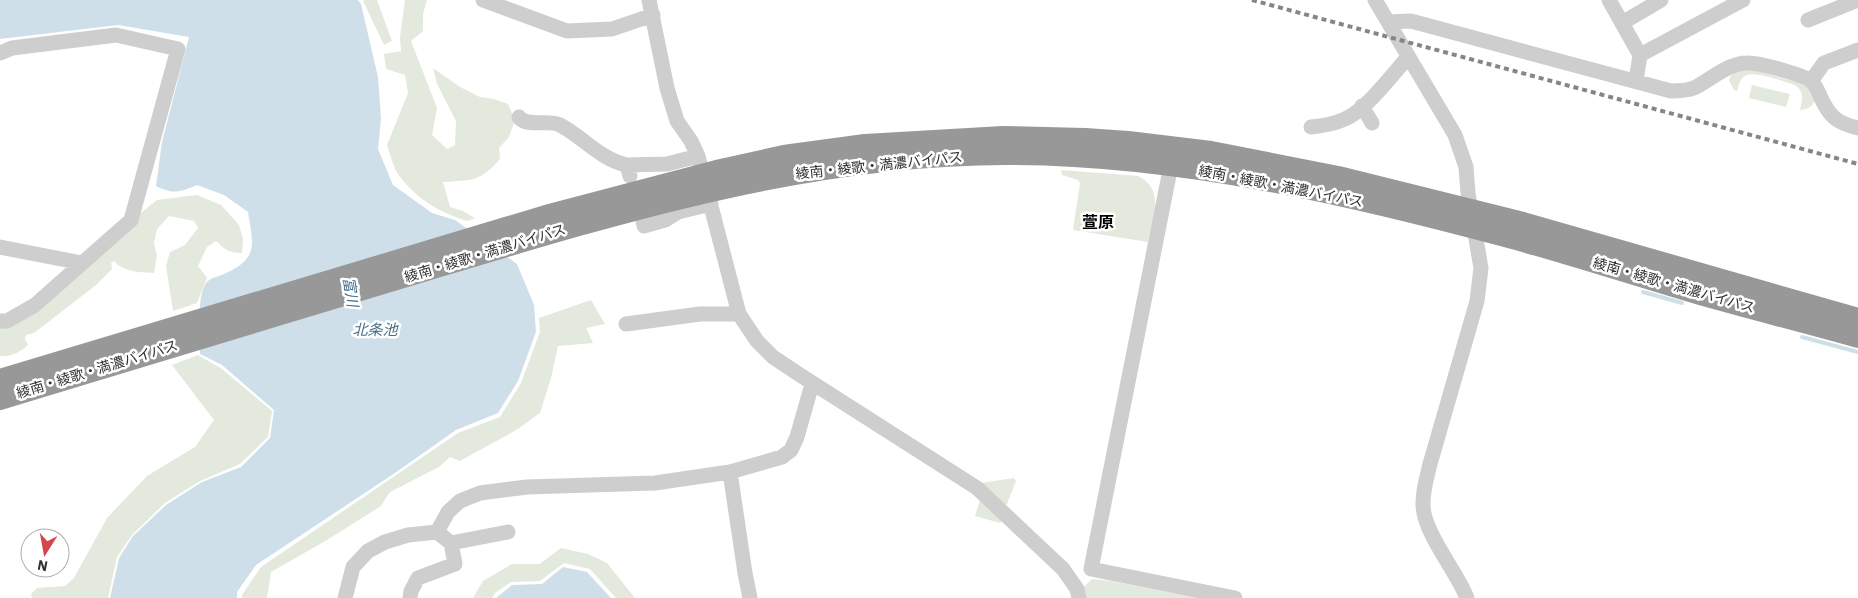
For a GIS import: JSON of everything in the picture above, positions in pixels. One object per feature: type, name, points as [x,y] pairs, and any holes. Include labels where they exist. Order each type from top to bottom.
[{"type":"highway","name":"綾南・綾歌・満濃バイパス","points":[[0,380],[161,340],[548,224],[705,182],[784,156],[865,145],[1003,137],[1085,139],[1211,152],[1338,177],[1858,337]]},
{"type":"highway","name":"綾南・綾歌・満濃バイパス","points":[[705,182],[916,158],[965,155],[1012,154],[1084,157],[1214,170],[1473,220],[1523,223],[1858,319]]},
{"type":"highway","name":"綾南・綾歌・満濃バイパス","points":[[0,398],[161,340]]},
{"type":"street","points":[[649,0],[667,88],[677,121],[692,142],[705,182],[739,314],[757,341],[773,357],[812,384],[978,488],[1063,569],[1077,589],[1079,598]]},
{"type":"street","points":[[1375,0],[1454,135],[1466,167],[1481,268],[1477,301],[1430,464],[1423,491],[1423,504],[1424,517],[1429,529],[1467,598]]},
{"type":"street","points":[[1608,0],[1640,55],[1636,82]]},
{"type":"street","points":[[1622,23],[1661,0]]},
{"type":"street","points":[[1640,55],[1743,0]]},
{"type":"street","points":[[1808,20],[1858,0]]},
{"type":"street","points":[[491,1],[567,31],[612,29],[653,15]]},
{"type":"street","points":[[1388,22],[1411,21],[1671,91],[1684,91],[1693,88],[1732,66],[1752,63],[1800,75],[1811,81],[1828,111],[1836,120],[1858,128]]},
{"type":"street","points":[[0,53],[12,48],[116,35],[178,49],[131,220],[35,306],[7,321],[0,321]]},
{"type":"street","points":[[1811,81],[1824,63],[1858,50]]},
{"type":"street","points":[[1311,127],[1346,119],[1362,106],[1408,57]]},
{"type":"street","points":[[1362,106],[1372,123]]},
{"type":"street","points":[[519,117],[522,121],[560,125],[629,170],[667,164],[705,182]]},
{"type":"street","points":[[1172,166],[1091,569],[1235,598]]},
{"type":"street","points":[[643,221],[644,226],[665,220],[678,212],[705,182]]},
{"type":"street","points":[[0,247],[82,263]]},
{"type":"street","points":[[626,324],[700,314],[739,314]]},
{"type":"street","points":[[437,532],[448,512],[460,501],[480,493],[527,487],[655,483],[730,472],[782,457],[791,450],[797,437],[812,384]]},
{"type":"street","points":[[730,472],[744,573],[750,598]]},
{"type":"street","points":[[345,598],[353,567],[368,552],[385,542],[408,536],[437,532],[451,543],[455,564],[418,578],[410,598]]},
{"type":"street","points":[[451,543],[508,532]]},
{"type":"shaded area","points":[[377,0],[392,41],[384,45],[363,1]]},
{"type":"shaded area","points":[[405,0],[427,0],[423,14],[423,31],[411,41],[437,108],[432,135],[447,149],[455,145],[456,121],[437,84],[433,68],[460,87],[480,97],[508,104],[515,120],[509,137],[499,148],[500,159],[493,167],[481,176],[469,180],[443,182],[450,207],[463,211],[475,218],[468,221],[437,208],[418,196],[396,171],[387,145],[408,93],[405,75],[386,69],[384,54],[401,51],[400,37]]},
{"type":"shaded area","points":[[1750,69],[1807,87],[1815,99],[1813,104],[1808,108],[1800,110],[1802,96],[1800,90],[1795,85],[1757,74],[1745,76],[1740,82],[1737,91],[1734,90],[1729,80],[1732,73]]},
{"type":"shaded area","points":[[1752,85],[1790,94],[1786,107],[1749,98]]},
{"type":"shaded area","points":[[1061,170],[1138,176],[1147,182],[1155,196],[1154,214],[1148,242],[1073,230],[1080,183],[1078,180],[1062,175]]},
{"type":"shaded area","points":[[197,195],[221,205],[239,225],[243,239],[242,253],[228,250],[216,241],[207,247],[198,266],[207,278],[197,303],[173,311],[166,266],[170,252],[185,245],[198,228],[194,221],[169,216],[157,229],[154,243],[157,256],[154,273],[128,270],[114,261],[111,263],[112,269],[96,285],[34,333],[26,335],[25,339],[28,345],[25,348],[11,355],[0,356],[0,325],[157,200]]},
{"type":"shaded area","points":[[591,300],[605,324],[586,328],[593,343],[558,346],[551,378],[540,413],[518,429],[460,461],[450,457],[439,467],[390,492],[381,506],[271,572],[267,598],[242,598],[242,595],[261,567],[458,433],[500,417],[521,383],[540,332],[539,318]]},
{"type":"shaded area","points":[[198,355],[222,369],[272,411],[268,437],[240,464],[200,481],[165,503],[132,535],[117,557],[108,598],[32,598],[31,594],[37,588],[65,586],[74,578],[107,518],[147,476],[195,447],[214,420],[172,365]]},
{"type":"shaded area","points":[[1014,478],[1016,481],[1006,506],[981,483]]},
{"type":"shaded area","points":[[980,500],[1003,520],[1000,523],[975,516]]},
{"type":"shaded area","points":[[561,548],[588,554],[607,563],[635,598],[616,598],[590,569],[564,563],[540,581],[511,582],[495,593],[492,598],[473,598],[483,581],[512,564],[540,564]]},
{"type":"shaded area","points":[[1092,579],[1197,598],[1086,598],[1084,587]]},
{"type":"water","name":"北条池","points":[[0,0],[358,0],[361,4],[378,77],[381,118],[378,149],[393,185],[432,213],[455,220],[517,264],[534,305],[536,332],[518,381],[498,413],[456,430],[395,473],[256,565],[237,592],[237,598],[110,598],[119,558],[133,536],[166,505],[202,482],[241,467],[270,438],[274,410],[222,365],[200,354],[200,304],[204,286],[208,281],[237,267],[249,256],[252,241],[248,212],[224,195],[197,185],[177,192],[168,191],[156,186],[162,142],[189,37],[118,25],[0,39]]},
{"type":"water","points":[[563,567],[587,572],[611,598],[496,598],[512,585],[542,584]]},
{"type":"waterway","points":[[1643,292],[1682,303]]},
{"type":"waterway","points":[[1802,337],[1858,352]]},
{"type":"railway","points":[[1252,0],[1858,164]]},
{"type":"district","name":"萱原","points":[[1098,222]]},
{"type":"water label","name":"富川","points":[[351,292]]}]
